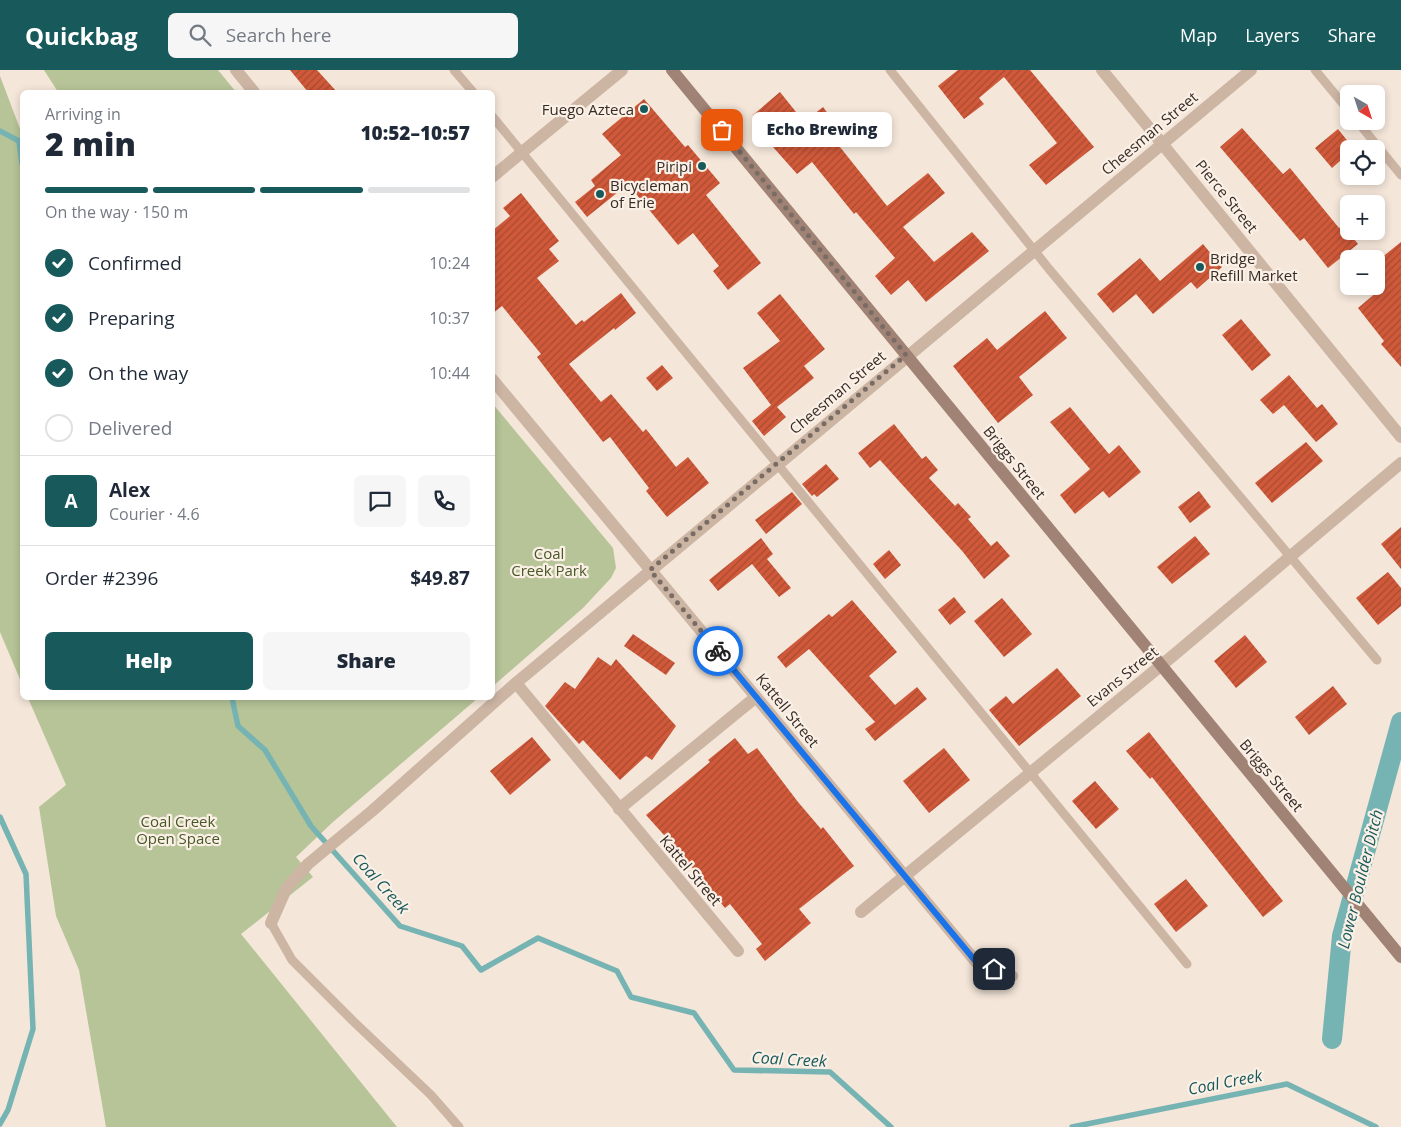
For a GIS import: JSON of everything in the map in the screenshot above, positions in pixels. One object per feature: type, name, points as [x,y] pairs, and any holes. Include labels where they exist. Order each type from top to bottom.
[{"type":"street","points":[[236,70],[252,90]]},
{"type":"street","points":[[495,175],[622,70]]},
{"type":"street","name":"Briggs Street","points":[[672,70],[1401,957]]},
{"type":"street","name":"Pierce Street","points":[[1102,70],[1401,437]]},
{"type":"street","name":"Cheesman Street","points":[[271,923],[286,889],[308,864],[372,811],[516,683],[777,463],[1251,70]]},
{"type":"street","name":"Kattell Street","points":[[495,383],[977,963],[1012,976]]},
{"type":"street","name":"Evans Street","points":[[861,912],[1160,666],[1401,464]]},
{"type":"street","name":"Kattel Street","points":[[516,683],[738,951]]},
{"type":"street","points":[[619,809],[756,697]]},
{"type":"lane","points":[[454,70],[471,90]]},
{"type":"lane","points":[[890,70],[1034,249],[1376,660]]},
{"type":"lane","points":[[1315,70],[1340,100]]},
{"type":"lane","points":[[495,120],[1031,771],[1187,964]]},
{"type":"lane","points":[[1364,130],[1401,174]]},
{"type":"lane","points":[[271,923],[292,960],[352,1022],[430,1095],[459,1127]]},
{"type":"green space","points":[[44,70],[218,70],[234,90],[57,90]]},
{"type":"green space","points":[[0,76],[20,129],[20,679],[0,632]]},
{"type":"green space","name":"Coal Creek Park","points":[[495,407],[613,548],[616,568],[611,578],[583,608],[495,684]]},
{"type":"green space","name":"Coal Creek Open Space","points":[[29,700],[476,700],[333,822],[296,857],[313,877],[241,934],[397,1127],[106,1127],[79,970],[56,916],[39,807],[66,785]]},
{"type":"building","points":[[290,70],[317,70],[335,90],[306,90]]},
{"type":"building","points":[[958,70],[1030,70],[1094,147],[1046,185],[1029,165],[1057,143],[1004,77],[979,98],[984,104],[964,119],[938,86]]},
{"type":"building","points":[[780,92],[804,122],[823,107],[844,135],[836,142],[887,206],[928,173],[945,193],[903,227],[934,262],[972,232],[989,251],[926,302],[908,280],[891,295],[875,276],[895,258],[856,212],[854,214],[812,162],[797,174],[773,147],[776,144],[753,115]]},
{"type":"building","points":[[644,99],[685,147],[688,145],[720,183],[706,195],[761,263],[728,290],[713,271],[719,266],[693,233],[678,245],[628,184],[587,217],[575,202],[595,186],[591,180],[621,155],[602,134]]},
{"type":"building","points":[[1242,128],[1283,174],[1290,168],[1340,227],[1340,240],[1355,240],[1358,244],[1350,250],[1340,250],[1340,258],[1328,268],[1304,238],[1300,241],[1220,147]]},
{"type":"building","points":[[1338,129],[1347,140],[1340,140],[1340,161],[1332,168],[1315,148]]},
{"type":"building","points":[[521,193],[559,241],[549,249],[559,261],[537,278],[576,325],[582,320],[584,322],[621,293],[636,313],[569,364],[601,402],[611,394],[643,432],[646,429],[676,467],[688,457],[709,483],[667,517],[646,491],[649,488],[610,437],[603,442],[559,386],[537,357],[541,354],[502,306],[495,312],[495,228],[510,216],[503,208]]},
{"type":"building","points":[[1401,242],[1401,367],[1381,344],[1384,341],[1358,308],[1373,295],[1385,295],[1385,255]]},
{"type":"building","points":[[1203,244],[1222,267],[1197,289],[1191,282],[1153,314],[1136,294],[1113,313],[1097,294],[1140,258],[1160,281]]},
{"type":"building","points":[[780,294],[825,349],[804,366],[814,378],[777,407],[786,417],[764,436],[752,421],[771,405],[743,368],[780,341],[757,313]]},
{"type":"building","points":[[1045,311],[1067,338],[1019,377],[1033,395],[998,423],[953,366],[987,338],[997,350]]},
{"type":"building","points":[[1241,319],[1271,355],[1252,371],[1222,335]]},
{"type":"building","points":[[662,365],[673,378],[657,391],[646,378]]},
{"type":"building","points":[[1289,375],[1317,408],[1322,404],[1338,424],[1316,442],[1284,405],[1273,414],[1260,400]]},
{"type":"building","points":[[1070,407],[1109,454],[1119,445],[1141,472],[1109,498],[1103,491],[1075,514],[1060,495],[1090,469],[1050,422]]},
{"type":"building","points":[[894,424],[922,459],[926,456],[938,470],[929,478],[955,506],[958,503],[971,517],[968,519],[991,546],[997,541],[1010,556],[984,579],[963,552],[880,460],[870,468],[858,453]]},
{"type":"building","points":[[1306,442],[1323,461],[1272,503],[1255,483]]},
{"type":"building","points":[[826,464],[839,479],[817,497],[814,494],[812,496],[802,484]]},
{"type":"building","points":[[1199,491],[1211,507],[1190,523],[1178,507]]},
{"type":"building","points":[[792,492],[802,504],[766,534],[755,520]]},
{"type":"building","points":[[1401,527],[1401,569],[1381,544]]},
{"type":"building","points":[[1195,536],[1210,554],[1172,584],[1157,567]]},
{"type":"building","points":[[761,538],[773,554],[767,559],[791,588],[779,597],[752,564],[718,591],[709,580]]},
{"type":"building","points":[[889,550],[901,565],[885,579],[873,564]]},
{"type":"building","points":[[1388,572],[1401,588],[1401,606],[1378,625],[1356,598]]},
{"type":"building","points":[[954,597],[966,612],[950,625],[938,610]]},
{"type":"building","points":[[1002,598],[1032,634],[1004,657],[974,621]]},
{"type":"building","points":[[852,600],[897,652],[869,676],[895,705],[917,687],[927,699],[875,741],[865,729],[875,722],[809,649],[786,668],[777,657],[829,614],[832,617]]},
{"type":"building","points":[[633,634],[675,663],[666,675],[624,646]]},
{"type":"building","points":[[1245,635],[1267,662],[1236,688],[1214,661]]},
{"type":"building","points":[[598,657],[611,666],[616,659],[676,726],[652,760],[646,756],[620,780],[583,740],[579,744],[545,706],[565,682],[575,689]]},
{"type":"building","points":[[1057,668],[1081,696],[1019,746],[989,710],[1006,696],[1013,704]]},
{"type":"building","points":[[1333,686],[1347,704],[1309,735],[1295,717]]},
{"type":"building","points":[[1149,732],[1283,901],[1263,917],[1152,777],[1150,779],[1126,751]]},
{"type":"building","points":[[532,737],[551,760],[510,795],[490,771]]},
{"type":"building","points":[[735,738],[748,754],[757,748],[798,802],[821,829],[823,827],[854,866],[799,909],[811,923],[765,961],[756,949],[762,944],[730,904],[725,908],[646,815],[710,762],[708,760]]},
{"type":"building","points":[[944,748],[970,780],[929,813],[903,781]]},
{"type":"building","points":[[1095,781],[1119,809],[1096,829],[1072,801]]},
{"type":"building","points":[[1186,879],[1208,906],[1176,932],[1154,904]]},
{"type":"waterway","name":"Coal Creek","points":[[0,131],[19,141],[20,149]]},
{"type":"waterway","name":"Coal Creek","points":[[232,700],[238,726],[265,750],[311,826],[400,926],[462,946],[481,970],[538,938],[617,971],[631,997],[694,1013],[734,1070],[830,1072],[891,1127]]},
{"type":"waterway","name":"Lower Boulder Ditch","points":[[1332,1039],[1342,936],[1401,722]]},
{"type":"waterway","points":[[0,817],[26,874],[33,1029],[8,1110],[0,1124]]},
{"type":"waterway","name":"Coal Creek","points":[[1072,1127],[1287,1084],[1376,1127]]},
{"type":"way so far","points":[[718,651],[650,570],[906,355],[722,130]]},
{"type":"place","name":"Fuego Azteca","points":[[644,109]]},
{"type":"place","name":"Echo Brewing","points":[[722,130]]},
{"type":"place","name":"Piripi","points":[[702,166]]},
{"type":"place","name":"Bicycleman of Erie","points":[[600,194]]},
{"type":"place","name":"Bridge Refill Market","points":[[1200,267]]},
{"type":"route","points":[[718,651],[977,963],[994,969]]}]
